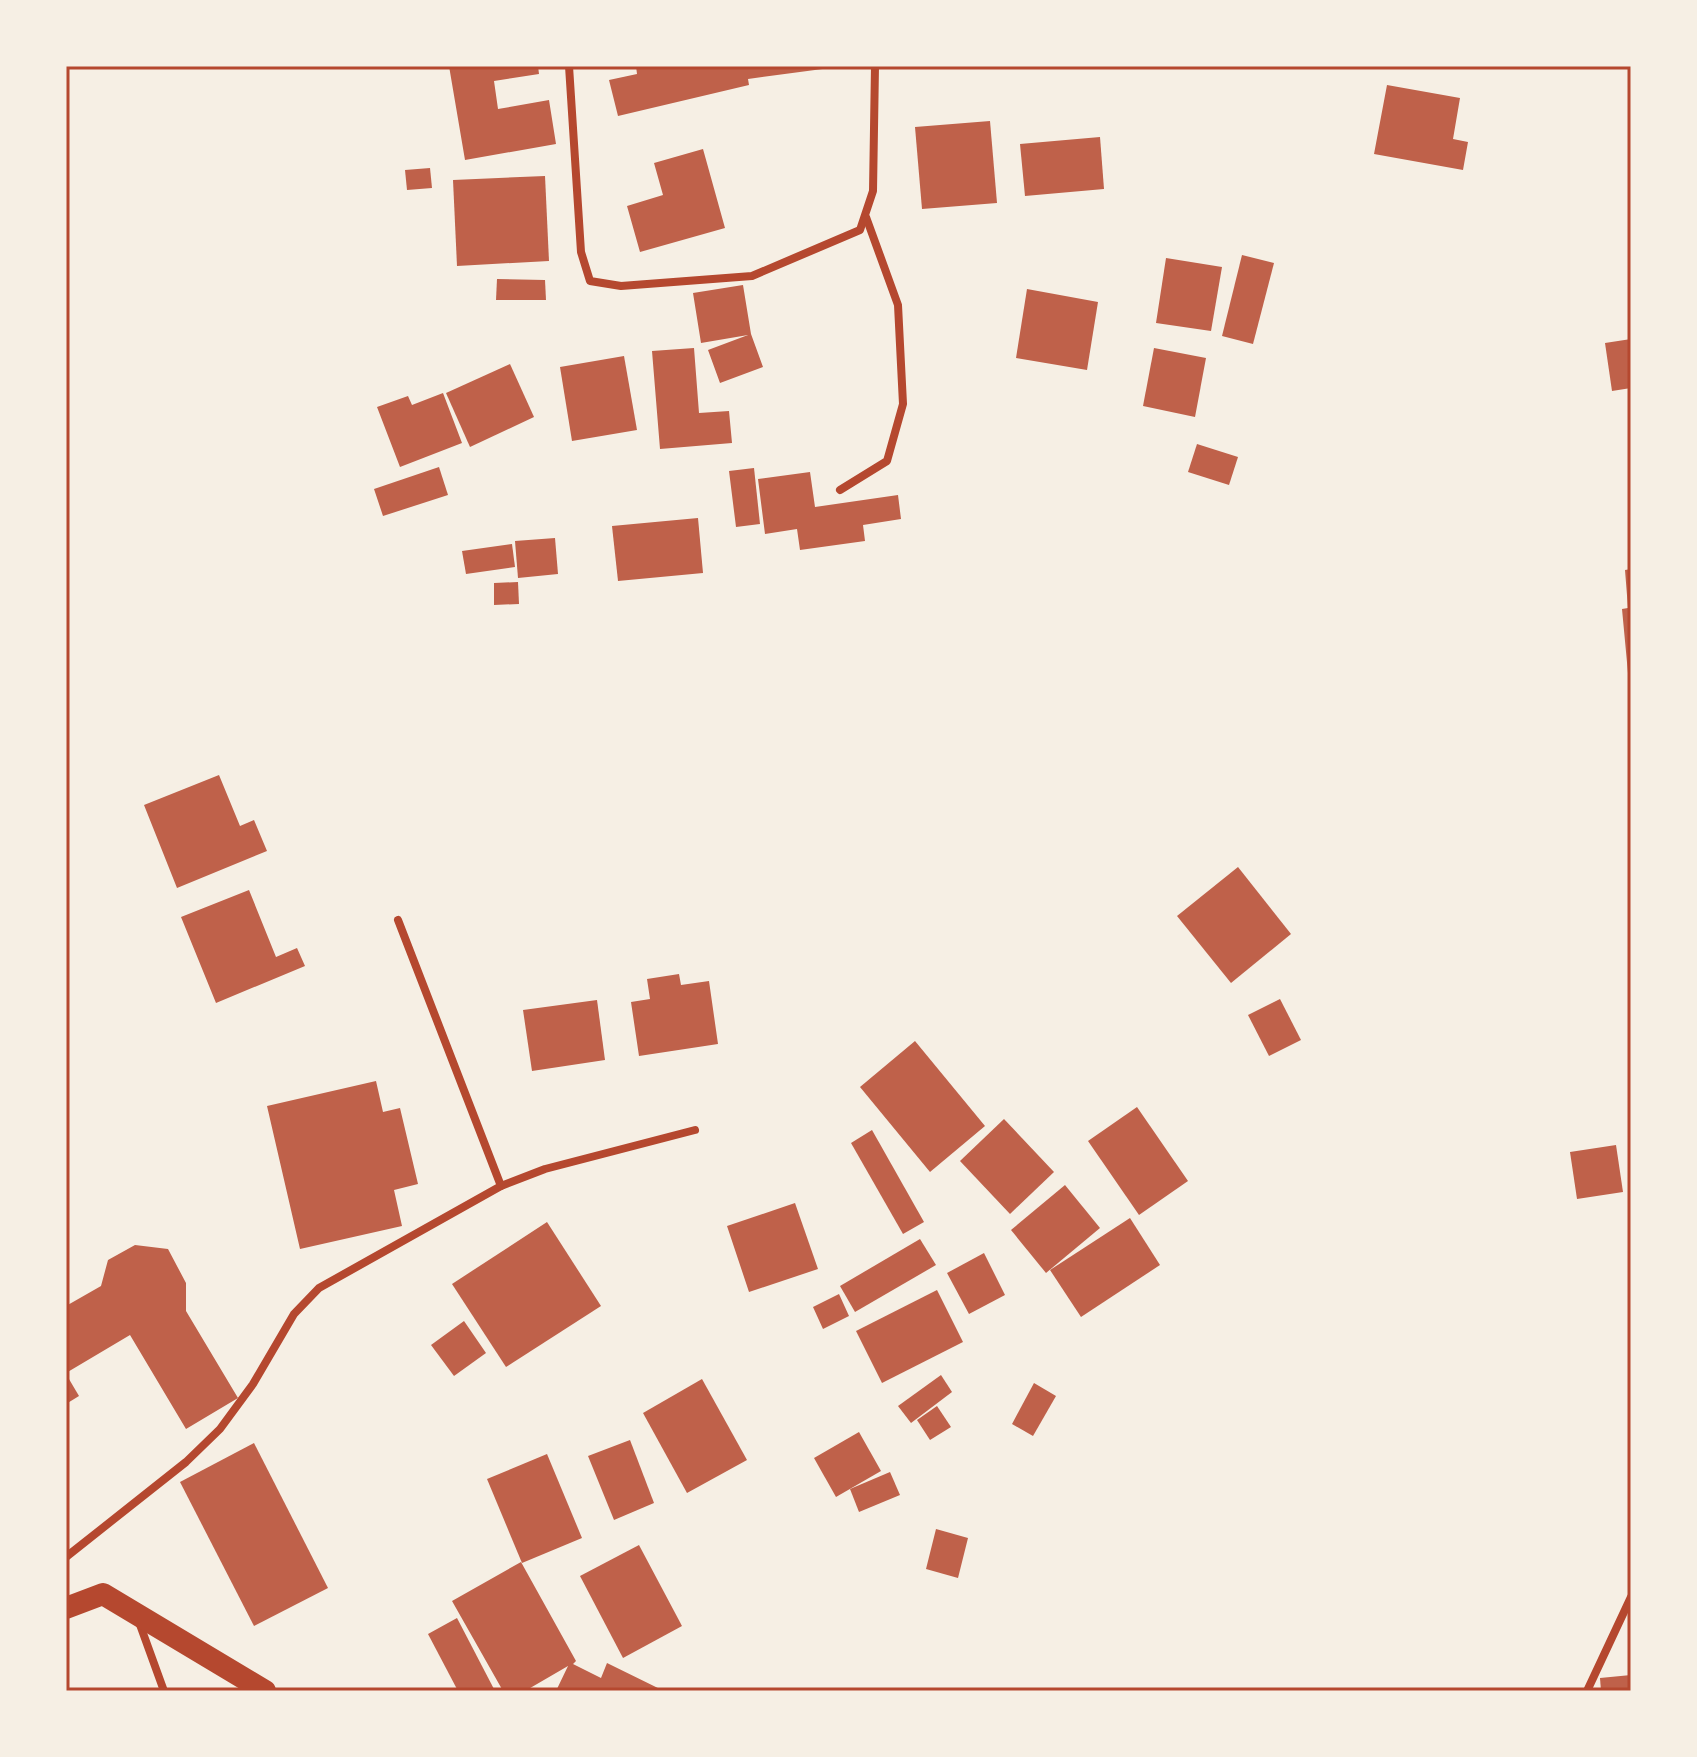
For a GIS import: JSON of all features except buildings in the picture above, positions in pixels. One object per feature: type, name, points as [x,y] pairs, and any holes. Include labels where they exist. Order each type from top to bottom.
[{"type":"highway","points":[[66,1608],[103,1594],[265,1691]]},
{"type":"street","points":[[569,66],[581,252],[590,281],[621,286],[752,276],[860,230],[873,191],[875,66]]},
{"type":"street","points":[[840,490],[887,461],[903,404],[898,305],[866,216]]},
{"type":"street","points":[[398,920],[501,1186]]},
{"type":"street","points":[[66,1557],[186,1462],[220,1429],[253,1384],[294,1314],[319,1288],[501,1186],[545,1169],[695,1130]]},
{"type":"street","points":[[1587,1691],[1631,1597]]},
{"type":"street","points":[[136,1614],[164,1691]]}]
